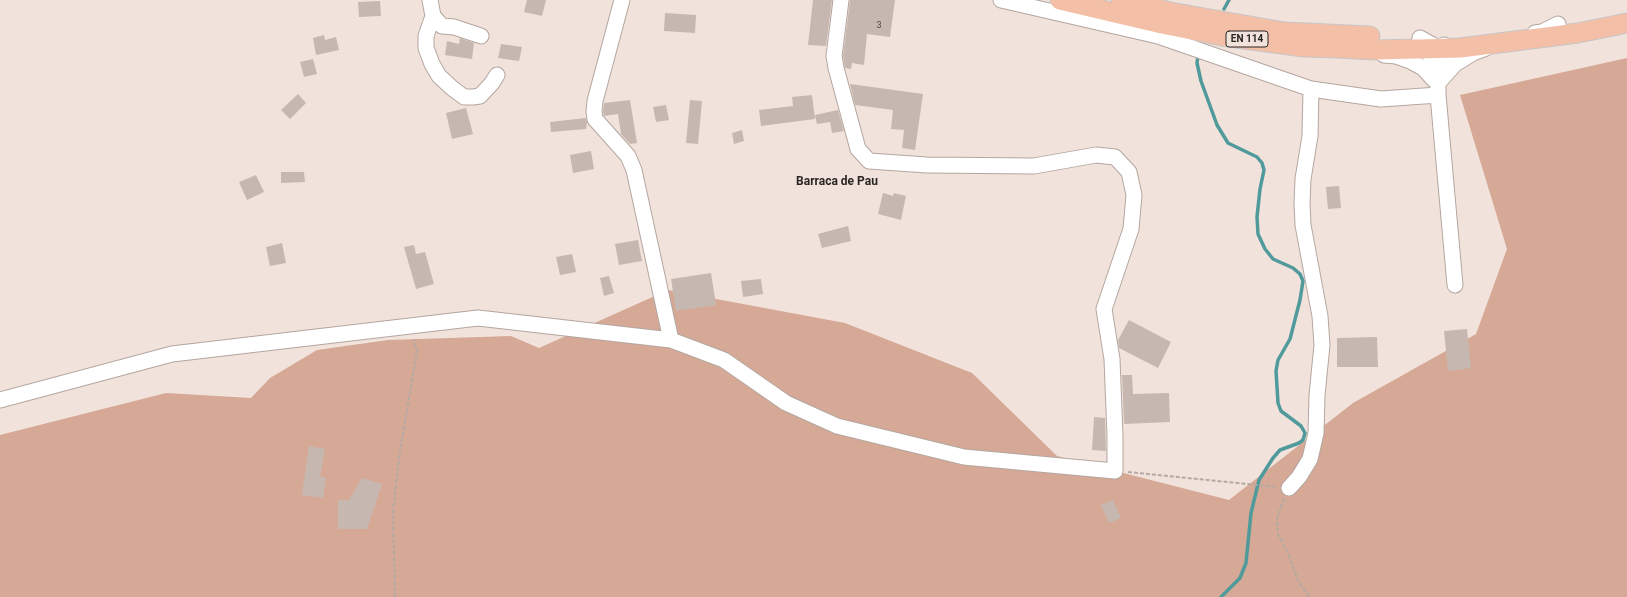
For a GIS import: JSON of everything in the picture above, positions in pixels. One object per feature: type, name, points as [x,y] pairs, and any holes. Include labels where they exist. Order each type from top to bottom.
[{"type":"main road","name":"EN 114","points":[[1060,0],[1162,24],[1222,36],[1304,46],[1374,50],[1460,48],[1578,33],[1627,23]]},
{"type":"main road","name":"EN 114","points":[[1121,0],[1170,12],[1284,32],[1420,38],[1517,30],[1586,20],[1627,12]]},
{"type":"street","points":[[430,0],[433,16],[426,36],[426,48],[432,64],[439,76],[452,88],[464,96],[473,97],[480,96],[492,83],[497,74]]},
{"type":"street","points":[[622,0],[595,101],[595,120],[628,156],[634,170],[671,340]]},
{"type":"street","points":[[0,400],[172,354],[478,318],[671,340],[724,360],[786,403],[837,426],[964,457],[1115,471],[1112,359],[1104,309],[1131,229],[1134,195],[1129,172],[1115,157],[1096,155],[1034,166],[928,165],[869,161],[858,149],[836,68],[834,56],[841,0]]},
{"type":"street","points":[[1001,0],[1158,36],[1311,89],[1381,99],[1438,89],[1455,64],[1473,53],[1501,43]]},
{"type":"street","points":[[433,16],[442,26],[454,27],[482,36]]},
{"type":"street","points":[[1438,48],[1452,42],[1542,32],[1558,24]]},
{"type":"street","points":[[1420,38],[1438,48],[1443,57],[1443,67],[1438,89],[1455,285]]},
{"type":"street","points":[[1337,48],[1396,56],[1410,61],[1423,68],[1438,89]]},
{"type":"street","points":[[1289,488],[1299,477],[1310,459],[1316,433],[1317,395],[1322,345],[1320,316],[1303,224],[1302,203],[1303,180],[1310,136],[1311,89]]},
{"type":"path","points":[[395,597],[393,513],[399,457],[417,352],[410,326]]},
{"type":"path","points":[[1115,471],[1289,488],[1277,518],[1278,534],[1288,553],[1298,580],[1309,597]]},
{"type":"shaded area","points":[[1627,58],[1627,597],[0,597],[0,435],[166,393],[251,398],[270,378],[317,350],[388,340],[511,336],[539,348],[668,290],[845,323],[972,373],[1057,456],[1229,500],[1353,403],[1476,334],[1507,249],[1460,95]]},
{"type":"building","points":[[527,0],[546,0],[542,16],[524,12]]},
{"type":"building","points":[[813,0],[832,0],[826,46],[808,45]]},
{"type":"building","points":[[850,0],[895,0],[890,37],[867,34],[864,65],[852,63],[851,69],[845,68],[843,56]]},
{"type":"building","points":[[380,1],[381,16],[359,17],[358,2]]},
{"type":"building","points":[[665,13],[696,15],[695,33],[664,31]]},
{"type":"building","points":[[324,35],[325,40],[336,37],[339,50],[316,55],[313,38]]},
{"type":"building","points":[[460,38],[474,43],[472,59],[445,55],[447,41],[459,44]]},
{"type":"building","points":[[501,44],[522,47],[519,61],[498,58]]},
{"type":"building","points":[[313,59],[317,74],[304,77],[300,62]]},
{"type":"building","points":[[850,84],[923,94],[915,150],[902,148],[904,130],[891,129],[893,110],[855,105]]},
{"type":"building","points":[[298,94],[306,103],[290,119],[281,110]]},
{"type":"building","points":[[812,95],[815,119],[761,126],[759,110],[793,106],[792,97]]},
{"type":"building","points":[[630,100],[637,143],[630,144],[621,134],[618,114],[604,116],[603,112],[604,103]]},
{"type":"building","points":[[690,100],[702,101],[698,144],[686,143]]},
{"type":"building","points":[[666,105],[669,120],[656,122],[653,107]]},
{"type":"building","points":[[466,108],[473,134],[452,139],[446,113]]},
{"type":"building","points":[[838,110],[844,131],[832,133],[830,122],[817,124],[815,115]]},
{"type":"building","points":[[586,118],[586,129],[551,132],[550,122]]},
{"type":"building","points":[[742,130],[744,141],[734,144],[732,133]]},
{"type":"building","points":[[591,151],[594,169],[573,173],[570,155]]},
{"type":"building","points":[[281,172],[304,172],[305,182],[281,183]]},
{"type":"building","points":[[256,175],[264,192],[247,200],[239,182]]},
{"type":"building","points":[[1339,186],[1341,208],[1328,209],[1326,187]]},
{"type":"building","points":[[883,193],[893,196],[894,193],[906,196],[901,220],[878,214]]},
{"type":"building","points":[[848,226],[851,241],[822,248],[818,234]]},
{"type":"building","points":[[638,240],[642,261],[619,265],[615,244]]},
{"type":"building","points":[[282,243],[286,263],[270,266],[266,247]]},
{"type":"building","points":[[414,245],[416,254],[425,252],[434,284],[416,289],[404,247]]},
{"type":"building","points":[[572,254],[576,272],[560,275],[556,257]]},
{"type":"building","points":[[711,273],[716,305],[676,311],[671,279]]},
{"type":"building","points":[[609,276],[614,293],[604,296],[600,278]]},
{"type":"building","points":[[761,279],[763,294],[743,297],[741,281]]},
{"type":"building","points":[[1129,320],[1171,342],[1158,368],[1119,348],[1118,340]]},
{"type":"building","points":[[1467,329],[1471,368],[1448,371],[1444,331]]},
{"type":"building","points":[[1377,337],[1378,367],[1337,367],[1337,338]]},
{"type":"building","points":[[1122,375],[1132,375],[1133,394],[1169,393],[1170,422],[1124,424]]},
{"type":"building","points":[[1094,417],[1105,418],[1106,451],[1092,450]]},
{"type":"building","points":[[309,446],[325,449],[320,476],[326,478],[323,498],[302,495]]},
{"type":"building","points":[[362,478],[382,484],[367,529],[338,529],[338,500],[349,500]]},
{"type":"building","points":[[1113,500],[1121,518],[1109,523],[1101,505]]},
{"type":"waterway","points":[[1224,9],[1229,0]]},
{"type":"waterway","points":[[1198,56],[1197,63],[1201,81],[1217,125],[1228,143],[1257,157],[1262,163],[1264,170],[1257,217],[1258,234],[1265,249],[1273,259],[1293,268],[1300,274],[1303,281],[1300,300],[1290,339],[1278,360],[1276,371],[1278,403],[1281,411],[1301,426],[1305,433],[1303,440],[1299,443],[1280,450],[1259,480],[1251,513],[1246,563],[1240,578],[1221,597]]},
{"type":"district","name":"Barraca de Pau","points":[[837,182]]}]
